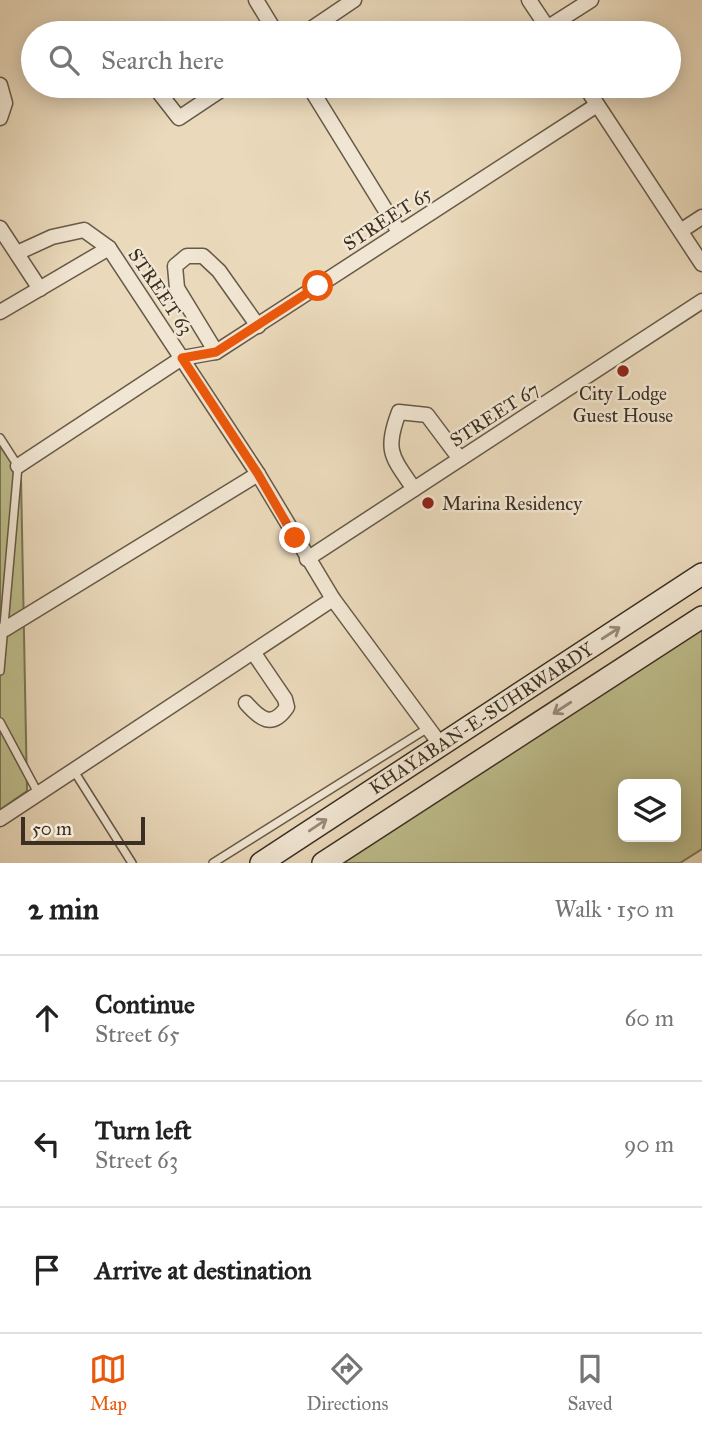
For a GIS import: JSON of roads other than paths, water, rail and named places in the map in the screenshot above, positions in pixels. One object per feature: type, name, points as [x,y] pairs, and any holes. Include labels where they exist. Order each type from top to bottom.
[{"type":"main road","name":"KHAYABAN-E-SUHRWARDY","points":[[261,863],[434,736],[702,575]]},
{"type":"main road","name":"KHAYABAN-E-SUHRWARDY","points":[[323,863],[702,617]]},
{"type":"street","points":[[256,0],[269,21]]},
{"type":"street","points":[[323,21],[354,0]]},
{"type":"street","points":[[529,0],[543,21]]},
{"type":"street","points":[[563,21],[591,0]]},
{"type":"street","points":[[0,85],[3,105],[0,118]]},
{"type":"street","points":[[163,98],[179,118],[207,98]]},
{"type":"street","points":[[316,98],[399,232]]},
{"type":"street","points":[[592,98],[702,264]]},
{"type":"street","name":"STREET 65","points":[[18,466],[182,358],[216,352],[258,326],[597,105]]},
{"type":"street","points":[[682,230],[702,218]]},
{"type":"street","points":[[0,229],[40,289]]},
{"type":"street","name":"STREET 63","points":[[17,253],[52,237],[84,230],[109,248],[258,474],[307,559],[434,736]]},
{"type":"street","points":[[0,312],[109,248]]},
{"type":"street","points":[[216,352],[177,288],[175,266],[187,256],[202,256],[219,271],[258,326]]},
{"type":"street","name":"STREET 67","points":[[307,559],[702,302]]},
{"type":"street","points":[[414,489],[390,453],[390,436],[399,412],[427,415],[460,459]]},
{"type":"street","points":[[5,629],[258,474]]},
{"type":"street","points":[[0,818],[334,599]]},
{"type":"street","points":[[246,703],[261,720],[271,721],[281,716],[287,707],[285,699],[253,652]]},
{"type":"lane","points":[[0,438],[18,466],[0,671]]},
{"type":"lane","points":[[0,722],[38,794]]},
{"type":"lane","points":[[213,863],[434,736]]},
{"type":"lane","points":[[74,771],[131,863]]},
{"type":"place","name":"City Lodge Guest House","points":[[623,371]]},
{"type":"place","name":"Marina Residency","points":[[428,503]]}]
